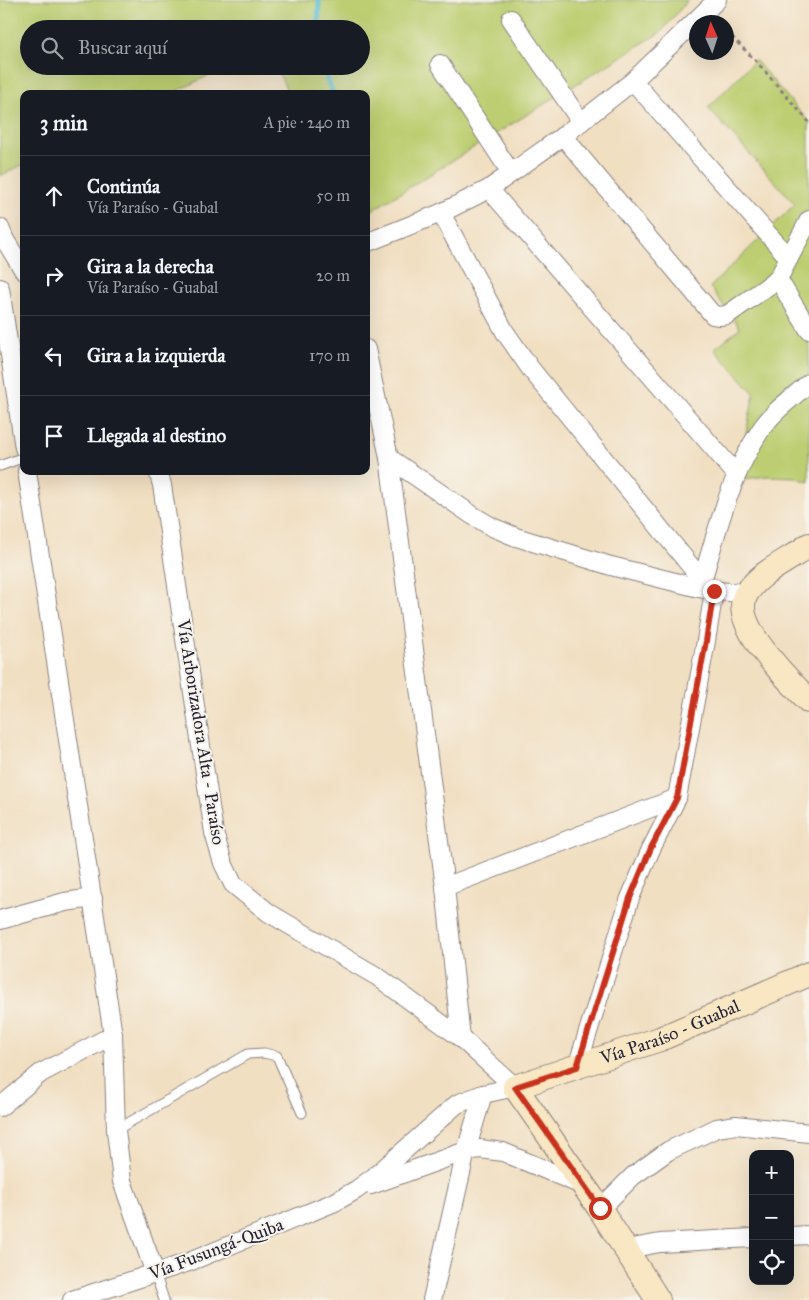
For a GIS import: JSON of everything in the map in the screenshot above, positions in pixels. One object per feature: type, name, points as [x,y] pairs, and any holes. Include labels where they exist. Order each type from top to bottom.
[{"type":"street","points":[[370,241],[442,214],[489,189],[563,136],[633,81],[717,0]]},
{"type":"street","points":[[511,19],[580,122]]},
{"type":"street","points":[[440,64],[511,173]]},
{"type":"street","points":[[633,81],[789,258]]},
{"type":"street","points":[[563,136],[713,315],[727,315],[778,280],[809,220]]},
{"type":"street","points":[[489,189],[736,474]]},
{"type":"street","points":[[442,214],[505,332],[530,368],[705,586]]},
{"type":"street","points":[[0,228],[20,264]]},
{"type":"street","points":[[778,280],[809,330]]},
{"type":"street","points":[[0,288],[20,421]]},
{"type":"street","points":[[370,379],[389,458],[445,888],[461,1038]]},
{"type":"street","points":[[577,1067],[630,898],[651,848],[677,798],[706,641],[705,586],[736,474],[760,431],[772,417],[809,383]]},
{"type":"street","points":[[389,458],[472,515],[492,527],[516,537],[611,566],[746,593]]},
{"type":"street","points":[[28,475],[113,1034],[116,1130],[122,1181],[155,1273]]},
{"type":"street","name":"Vía Arborizadora Alta - Paraíso","points":[[159,475],[214,833],[223,863],[233,884],[269,913],[378,977],[461,1038],[515,1087]]},
{"type":"street","points":[[809,545],[757,581],[746,593],[744,606],[749,630],[763,650],[809,702]]},
{"type":"street","points":[[445,888],[677,798]]},
{"type":"street","points":[[0,920],[64,902],[92,898]]},
{"type":"street","name":"Vía Paraíso - Guabal","points":[[515,1087],[660,1039],[809,974]]},
{"type":"street","points":[[0,1107],[41,1073],[113,1034]]},
{"type":"street","points":[[356,1190],[374,1177],[457,1104],[483,1094],[515,1087],[600,1208],[658,1300]]},
{"type":"street","points":[[432,1300],[466,1151],[483,1094]]},
{"type":"street","points":[[600,1208],[633,1176],[668,1152],[716,1128],[736,1125],[809,1133]]},
{"type":"street","points":[[356,1190],[466,1151],[480,1149],[503,1152],[584,1186]]},
{"type":"street","name":"Vía Fusungá-Quiba","points":[[72,1300],[189,1262],[335,1202],[356,1190]]},
{"type":"street","points":[[794,1236],[809,1235]]},
{"type":"street","points":[[627,1249],[660,1243],[749,1238]]},
{"type":"lane","points":[[0,466],[20,458]]},
{"type":"lane","points":[[116,1130],[248,1054],[264,1053],[277,1056],[302,1114]]},
{"type":"lane","points":[[155,1273],[164,1300]]},
{"type":"path","points":[[734,39],[755,60],[809,122]]},
{"type":"green space","points":[[0,0],[688,0],[661,32],[370,212],[370,90],[287,90],[280,75],[370,75],[370,20],[20,20],[20,75],[210,75],[179,90],[20,90],[20,166],[0,176]]},
{"type":"green space","points":[[755,60],[809,122],[809,482],[794,477],[767,476],[737,480],[754,393],[714,349],[740,328],[710,287],[795,204],[708,108]]},
{"type":"waterway","points":[[318,20],[319,0]]},
{"type":"waterway","points":[[326,75],[331,90]]},
{"type":"route","points":[[600,1208],[515,1087],[577,1067],[630,898],[651,848],[677,798],[714,591]]}]
